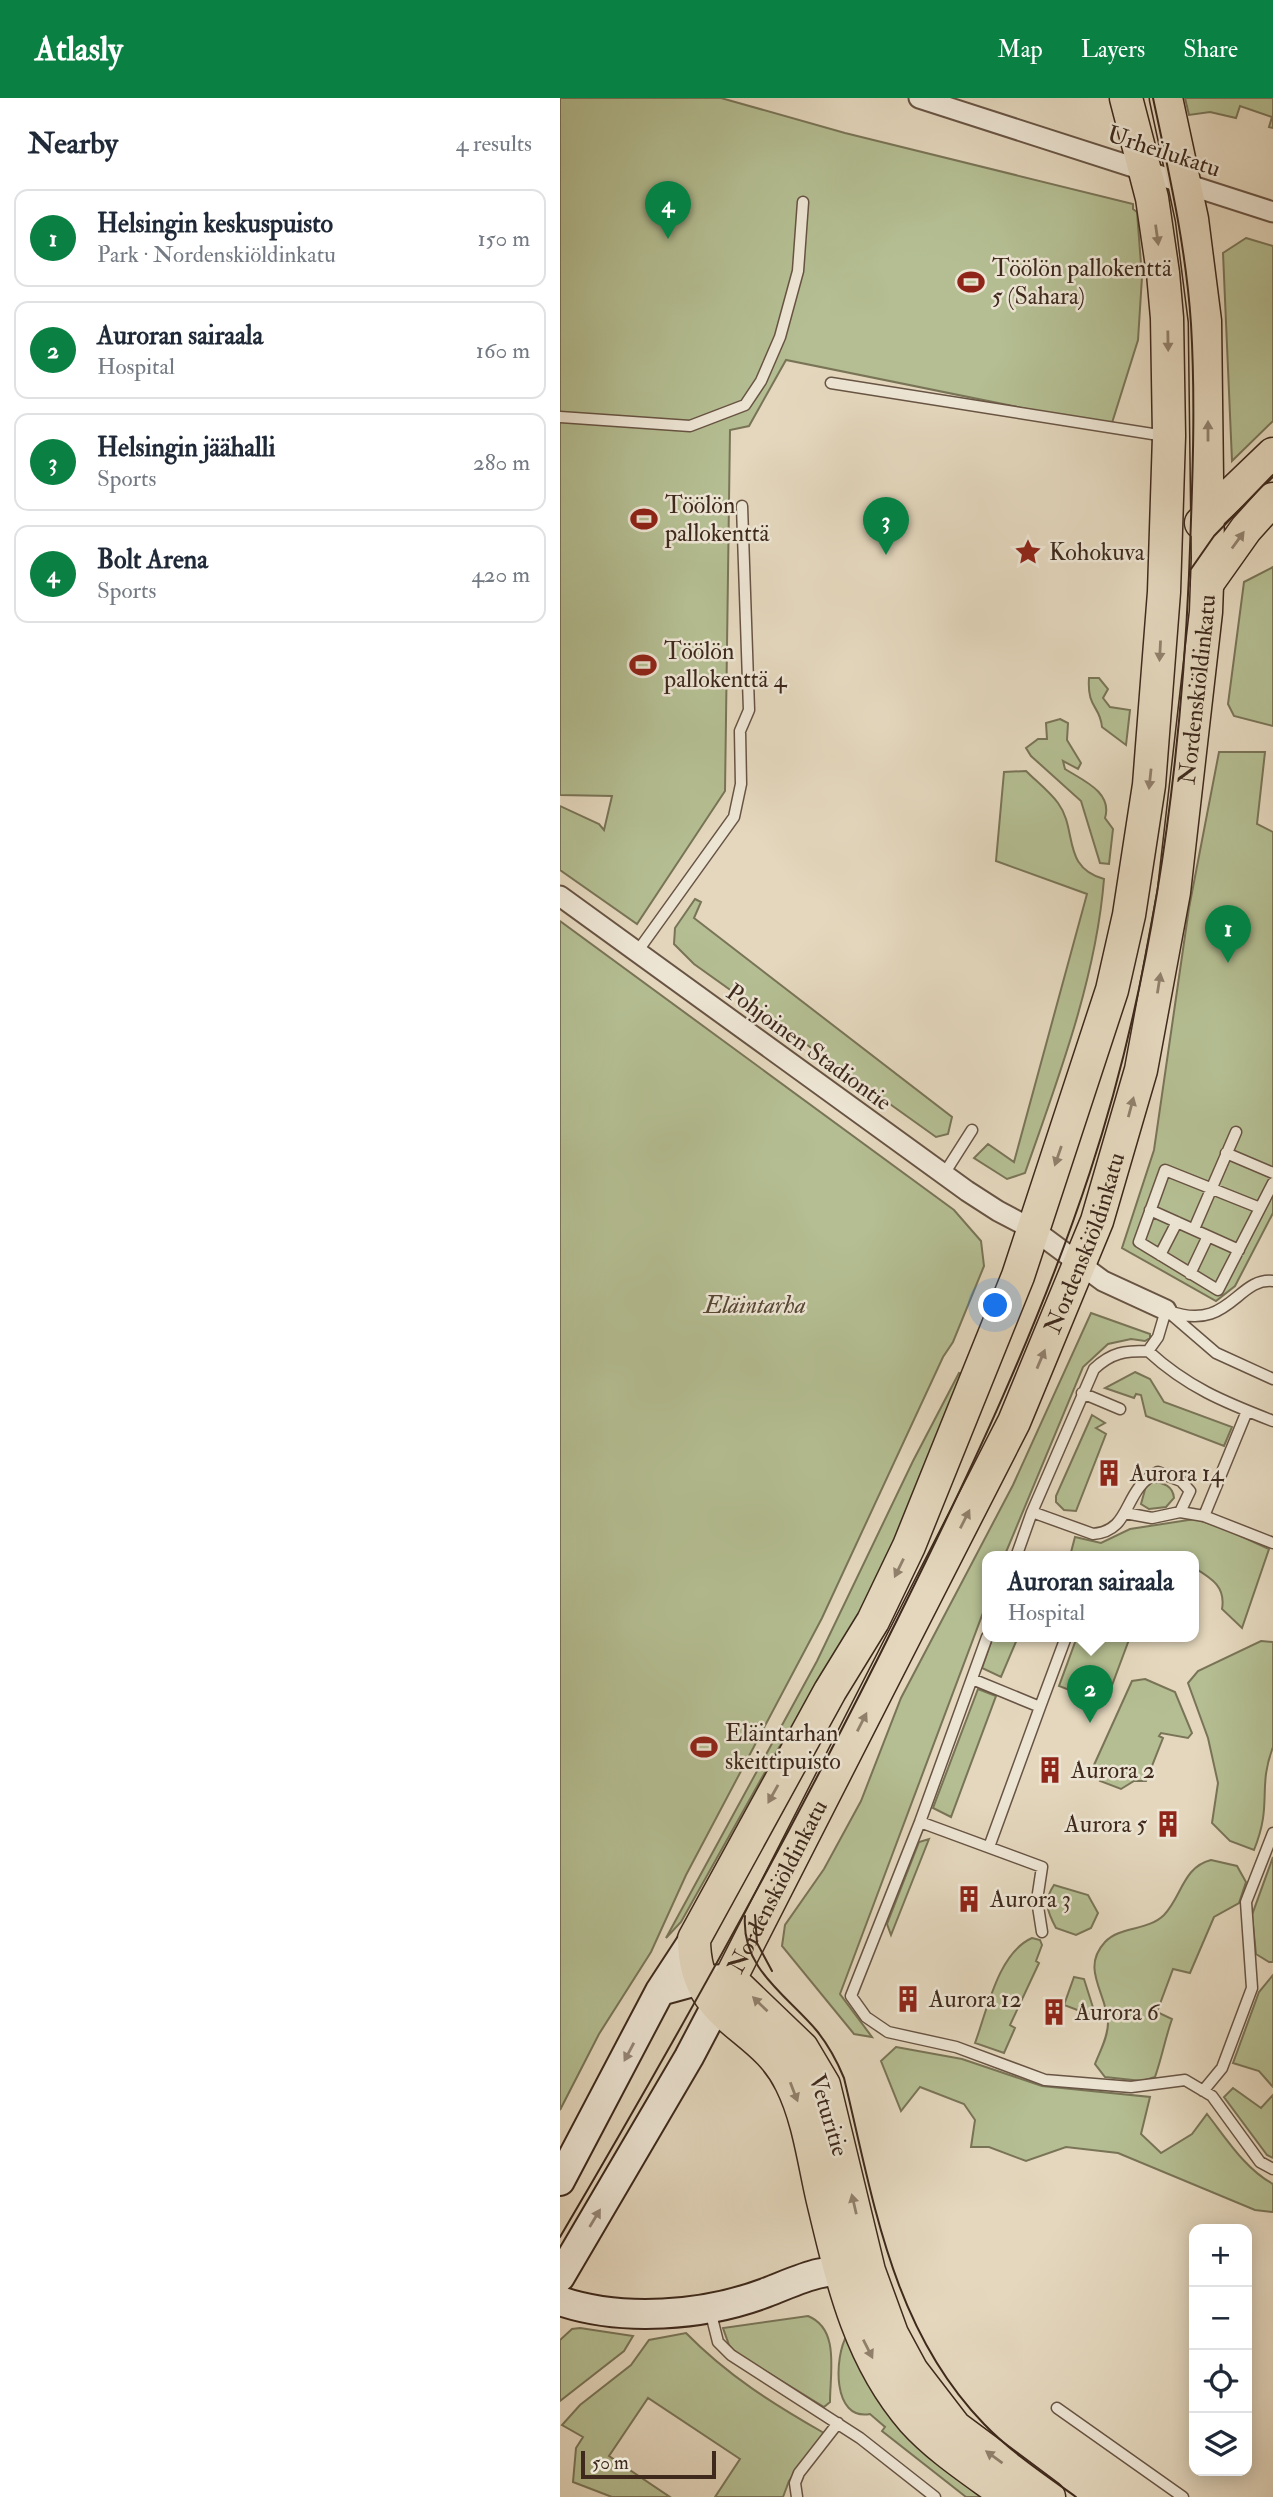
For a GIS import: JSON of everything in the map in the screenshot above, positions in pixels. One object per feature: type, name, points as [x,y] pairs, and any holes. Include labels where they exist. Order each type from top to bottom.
[{"type":"main road","name":"Nordenskiöldinkatu","points":[[560,2181],[660,1991],[694,1939],[830,1691],[873,1621],[909,1546],[1034,1230],[1112,990],[1129,915],[1150,785],[1164,592],[1169,436],[1167,318],[1152,198],[1126,98]]},
{"type":"main road","name":"Nordenskiöldinkatu","points":[[560,2277],[1014,1422],[1080,1265],[1121,1144],[1157,995],[1193,734],[1207,584],[1209,513],[1205,321],[1185,185],[1166,98]]},
{"type":"main road","points":[[1164,592],[1177,558],[1209,513],[1273,454]]},
{"type":"main road","points":[[1207,584],[1246,529],[1273,499]]},
{"type":"main road","points":[[694,1939],[694,1962],[715,1988]]},
{"type":"main road","points":[[660,1991],[715,1988]]},
{"type":"main road","name":"Veturitie","points":[[715,1988],[802,2048],[824,2085],[850,2275],[865,2344],[898,2401],[915,2422],[1009,2497]]},
{"type":"main road","points":[[560,2301],[627,2315],[651,2315],[709,2306],[764,2293],[795,2278],[850,2275]]},
{"type":"main road","name":"Veturitie","points":[[850,2275],[892,2334],[938,2409],[973,2442],[1049,2497]]},
{"type":"street","name":"Urheilukatu","points":[[919,98],[1273,212]]},
{"type":"street","name":"Pohjoinen Stadiontie","points":[[560,896],[998,1212],[1034,1230],[1103,1281],[1166,1310]]},
{"type":"lane","points":[[560,418],[690,426],[745,405],[761,381],[780,337],[798,271],[803,202]]},
{"type":"lane","points":[[831,383],[1146,435],[1169,436]]},
{"type":"lane","points":[[637,952],[734,817],[741,785],[740,731],[749,710],[742,506]]},
{"type":"lane","points":[[944,1174],[972,1130]]},
{"type":"lane","points":[[1194,1229],[1236,1132]]},
{"type":"lane","points":[[1226,1153],[1273,1173]]},
{"type":"lane","points":[[1267,1205],[1165,1170],[1139,1242],[1218,1290],[1267,1205],[1273,1184]]},
{"type":"lane","points":[[1150,1210],[1239,1250]]},
{"type":"lane","points":[[1160,1255],[1177,1222]]},
{"type":"lane","points":[[1190,1274],[1208,1236]]},
{"type":"lane","points":[[1166,1310],[1209,1316],[1226,1309],[1249,1290],[1267,1280],[1273,1281]]},
{"type":"lane","points":[[1148,1351],[1158,1337],[1166,1310]]},
{"type":"lane","points":[[1166,1310],[1216,1353],[1273,1379]]},
{"type":"lane","points":[[1018,1551],[1082,1393],[1094,1369],[1108,1356],[1119,1352],[1148,1351],[1175,1376],[1196,1389],[1273,1421]]},
{"type":"lane","points":[[1082,1393],[1120,1409]]},
{"type":"lane","points":[[1204,1516],[1247,1411]]},
{"type":"lane","points":[[1032,1512],[1093,1534],[1110,1530],[1125,1513],[1136,1487],[1158,1472],[1181,1481],[1189,1491],[1180,1512]]},
{"type":"lane","points":[[1125,1513],[1152,1518],[1180,1512],[1204,1516],[1273,1543]]},
{"type":"lane","points":[[985,1642],[920,1822],[851,1996],[866,2017],[888,2032],[956,2047],[1045,2080],[1131,2087],[1185,2080],[1212,2096],[1259,2162],[1273,2169]]},
{"type":"lane","points":[[989,1847],[1064,1642]]},
{"type":"lane","points":[[972,1679],[1040,1707]]},
{"type":"lane","points":[[920,1822],[1042,1867],[1037,1900],[1042,1932]]},
{"type":"lane","points":[[1203,2091],[1222,2068],[1252,1988],[1246,1902],[1273,1833]]},
{"type":"lane","points":[[709,2306],[715,2334],[724,2349],[838,2423],[935,2497]]},
{"type":"lane","points":[[1057,2408],[1183,2497]]},
{"type":"lane","points":[[797,2497],[795,2483],[799,2473],[838,2423]]},
{"type":"green space","name":"Töölön pallokenttä","points":[[560,98],[721,98],[845,133],[1133,204],[1133,209],[1137,212],[1142,277],[1138,340],[1111,426],[786,360],[749,426],[730,430],[725,791],[637,924],[560,870],[560,806],[599,824],[604,830],[612,796],[560,795]]},
{"type":"green space","points":[[1185,98],[1273,98],[1273,128],[1269,127],[1272,117],[1240,106],[1236,118],[1210,112],[1189,115]]},
{"type":"green space","points":[[1246,238],[1273,246],[1273,421],[1232,461],[1223,253]]},
{"type":"green space","points":[[1273,567],[1273,726],[1234,716],[1228,704],[1244,582]]},
{"type":"green space","points":[[1089,678],[1099,678],[1108,689],[1103,698],[1110,707],[1130,710],[1126,745],[1102,727],[1090,696]]},
{"type":"green space","points":[[1060,719],[1068,723],[1067,740],[1081,763],[1078,769],[1063,761],[1065,769],[1087,782],[1105,801],[1105,818],[1113,829],[1109,864],[1100,863],[1081,801],[1031,756],[1026,748],[1038,739],[1047,739],[1046,723]]},
{"type":"green space","points":[[1219,752],[1265,752],[1257,824],[1273,832],[1273,1213],[1235,1286],[1216,1301],[1122,1248],[1154,1150],[1189,908]]},
{"type":"green space","points":[[1026,771],[1058,803],[1081,866],[1104,879],[1093,954],[1074,1028],[1025,1173],[1007,1179],[974,1158],[988,1144],[1014,1162],[1087,894],[996,861],[1004,772]]},
{"type":"green space","points":[[695,899],[701,902],[694,918],[952,1117],[948,1134],[936,1137],[694,964],[674,944],[675,928]]},
{"type":"green space","name":"Eläintarha","points":[[560,921],[954,1210],[981,1241],[984,1266],[953,1342],[943,1357],[822,1618],[686,1875],[651,1952],[599,2034],[560,2110]]},
{"type":"green space","points":[[1091,1313],[1150,1334],[1150,1338],[1145,1341],[1131,1339],[1108,1344],[1083,1367],[1006,1551],[982,1551],[982,1615],[840,1994],[872,2037],[854,2034],[782,1946],[785,1925],[824,1869],[861,1801],[901,1698],[1013,1485]]},
{"type":"green space","points":[[1135,1372],[1150,1379],[1164,1402],[1232,1427],[1224,1446],[1146,1416],[1141,1395],[1136,1394],[1134,1398],[1105,1388]]},
{"type":"green space","points":[[959,1373],[964,1374],[870,1605],[778,1749],[681,1922],[666,1938],[817,1661],[913,1461]]},
{"type":"green space","points":[[1092,1415],[1105,1423],[1096,1428],[1106,1434],[1076,1511],[1064,1510],[1056,1502],[1056,1496]]},
{"type":"green space","points":[[1153,1482],[1164,1484],[1172,1491],[1174,1498],[1166,1507],[1149,1509],[1141,1504],[1146,1486]]},
{"type":"green space","points":[[1195,1519],[1223,1528],[1269,1549],[1242,1628],[1222,1609],[1222,1594],[1216,1584],[1199,1571],[1199,1551],[1071,1551],[1075,1537],[1101,1543],[1130,1529]]},
{"type":"green space","points":[[1261,1641],[1273,1642],[1273,1747],[1266,1774],[1263,1820],[1254,1850],[1230,1841],[1212,1823],[1218,1783],[1208,1738],[1188,1683],[1198,1671]]},
{"type":"green space","points":[[991,1642],[1016,1642],[1001,1677],[982,1668]]},
{"type":"green space","points":[[1075,1642],[1128,1642],[1105,1704],[1059,1686]]},
{"type":"green space","points":[[1145,1679],[1175,1692],[1192,1733],[1188,1738],[1161,1733],[1159,1736],[1163,1738],[1146,1781],[1134,1781],[1121,1789],[1100,1781],[1103,1771],[1094,1765],[1132,1681]]},
{"type":"green space","points":[[978,1689],[996,1696],[951,1817],[933,1808]]},
{"type":"green space","points":[[929,1839],[891,1935],[887,1924],[919,1842]]},
{"type":"green space","points":[[1273,1857],[1273,1962],[1269,1962],[1256,1954],[1252,1915]]},
{"type":"green space","points":[[1211,1860],[1237,1866],[1246,1882],[1239,1903],[1214,1917],[1190,1973],[1173,1969],[1157,2012],[1172,2019],[1155,2077],[1142,2081],[1105,2077],[1095,2064],[1108,2028],[1107,2012],[1095,1972],[1098,1952],[1105,1942],[1118,1933],[1150,1924],[1164,1915],[1194,1869]]},
{"type":"green space","points":[[1054,1885],[1088,1895],[1098,1913],[1091,1928],[1076,1935],[1056,1928],[1048,1906],[1048,1896]]},
{"type":"green space","points":[[1032,1938],[1040,1940],[1042,1945],[1036,1961],[1039,1963],[1010,2025],[1015,2028],[1004,2053],[975,2043],[1002,1969],[1010,1956]]},
{"type":"green space","points":[[1273,1975],[1273,2087],[1259,2071],[1233,2063],[1259,1992]]},
{"type":"green space","points":[[1074,1977],[1084,1979],[1096,2017],[1064,2005]]},
{"type":"green space","points":[[896,2047],[962,2059],[1042,2086],[1150,2097],[1141,2134],[1161,2153],[1192,2134],[1207,2114],[1245,2162],[1273,2184],[1273,2212],[1255,2210],[1118,2153],[1066,2147],[1026,2161],[989,2147],[971,2147],[975,2120],[964,2104],[920,2087],[901,2111],[881,2061]]},
{"type":"green space","points":[[1233,2088],[1261,2108],[1273,2095],[1273,2158],[1267,2155],[1224,2097]]},
{"type":"green space","points":[[808,2316],[818,2322],[829,2341],[830,2402],[824,2407],[736,2353],[729,2345],[723,2328]]},
{"type":"green space","points":[[572,2329],[633,2336],[624,2351],[560,2401],[560,2340]]},
{"type":"green space","points":[[686,2333],[751,2388],[824,2433],[789,2481],[783,2497],[715,2497],[740,2459],[648,2398],[609,2456],[670,2497],[612,2497],[573,2482],[576,2448],[583,2437],[562,2425],[580,2405],[631,2365],[649,2340]]},
{"type":"green space","points":[[847,2335],[988,2497],[966,2497],[882,2431],[885,2427],[870,2414],[858,2414],[849,2408],[839,2385],[840,2358]]},
{"type":"tram line","points":[[560,2237],[649,2084],[778,1851],[926,1560],[1027,1341],[1070,1229],[1112,1100],[1147,952],[1160,877],[1179,726],[1189,575],[1193,418],[1189,295],[1171,182],[1153,98]]},
{"type":"tram line","points":[[1191,569],[1214,536],[1273,475]]},
{"type":"tram line","points":[[755,1915],[757,1943],[772,1971]]},
{"type":"tram line","points":[[745,1916],[750,1951],[758,1966],[817,2031],[844,2078],[877,2217],[891,2262],[907,2305],[928,2347],[953,2387],[984,2424],[1017,2453],[1076,2497]]},
{"type":"place","name":"Bolt Arena","points":[[668,239]]},
{"type":"place","name":"Töölön pallokenttä 5 (Sahara)","points":[[971,282]]},
{"type":"place","name":"Töölön pallokenttä","points":[[644,519]]},
{"type":"place","name":"Kohokuva","points":[[1028,552]]},
{"type":"place","name":"Helsingin jäähalli","points":[[886,555]]},
{"type":"place","name":"Töölön pallokenttä 4","points":[[643,665]]},
{"type":"place","name":"Helsingin keskuspuisto","points":[[1228,963]]},
{"type":"place","name":"Aurora 14","points":[[1109,1473]]},
{"type":"place","name":"Auroran sairaala","points":[[1090,1723]]},
{"type":"place","name":"Eläintarhan skeittipuisto","points":[[704,1747]]},
{"type":"place","name":"Aurora 2","points":[[1050,1770]]},
{"type":"place","name":"Aurora 5","points":[[1168,1824]]},
{"type":"place","name":"Aurora 3","points":[[969,1899]]},
{"type":"place","name":"Aurora 12","points":[[908,1999]]},
{"type":"place","name":"Aurora 6","points":[[1054,2012]]}]
